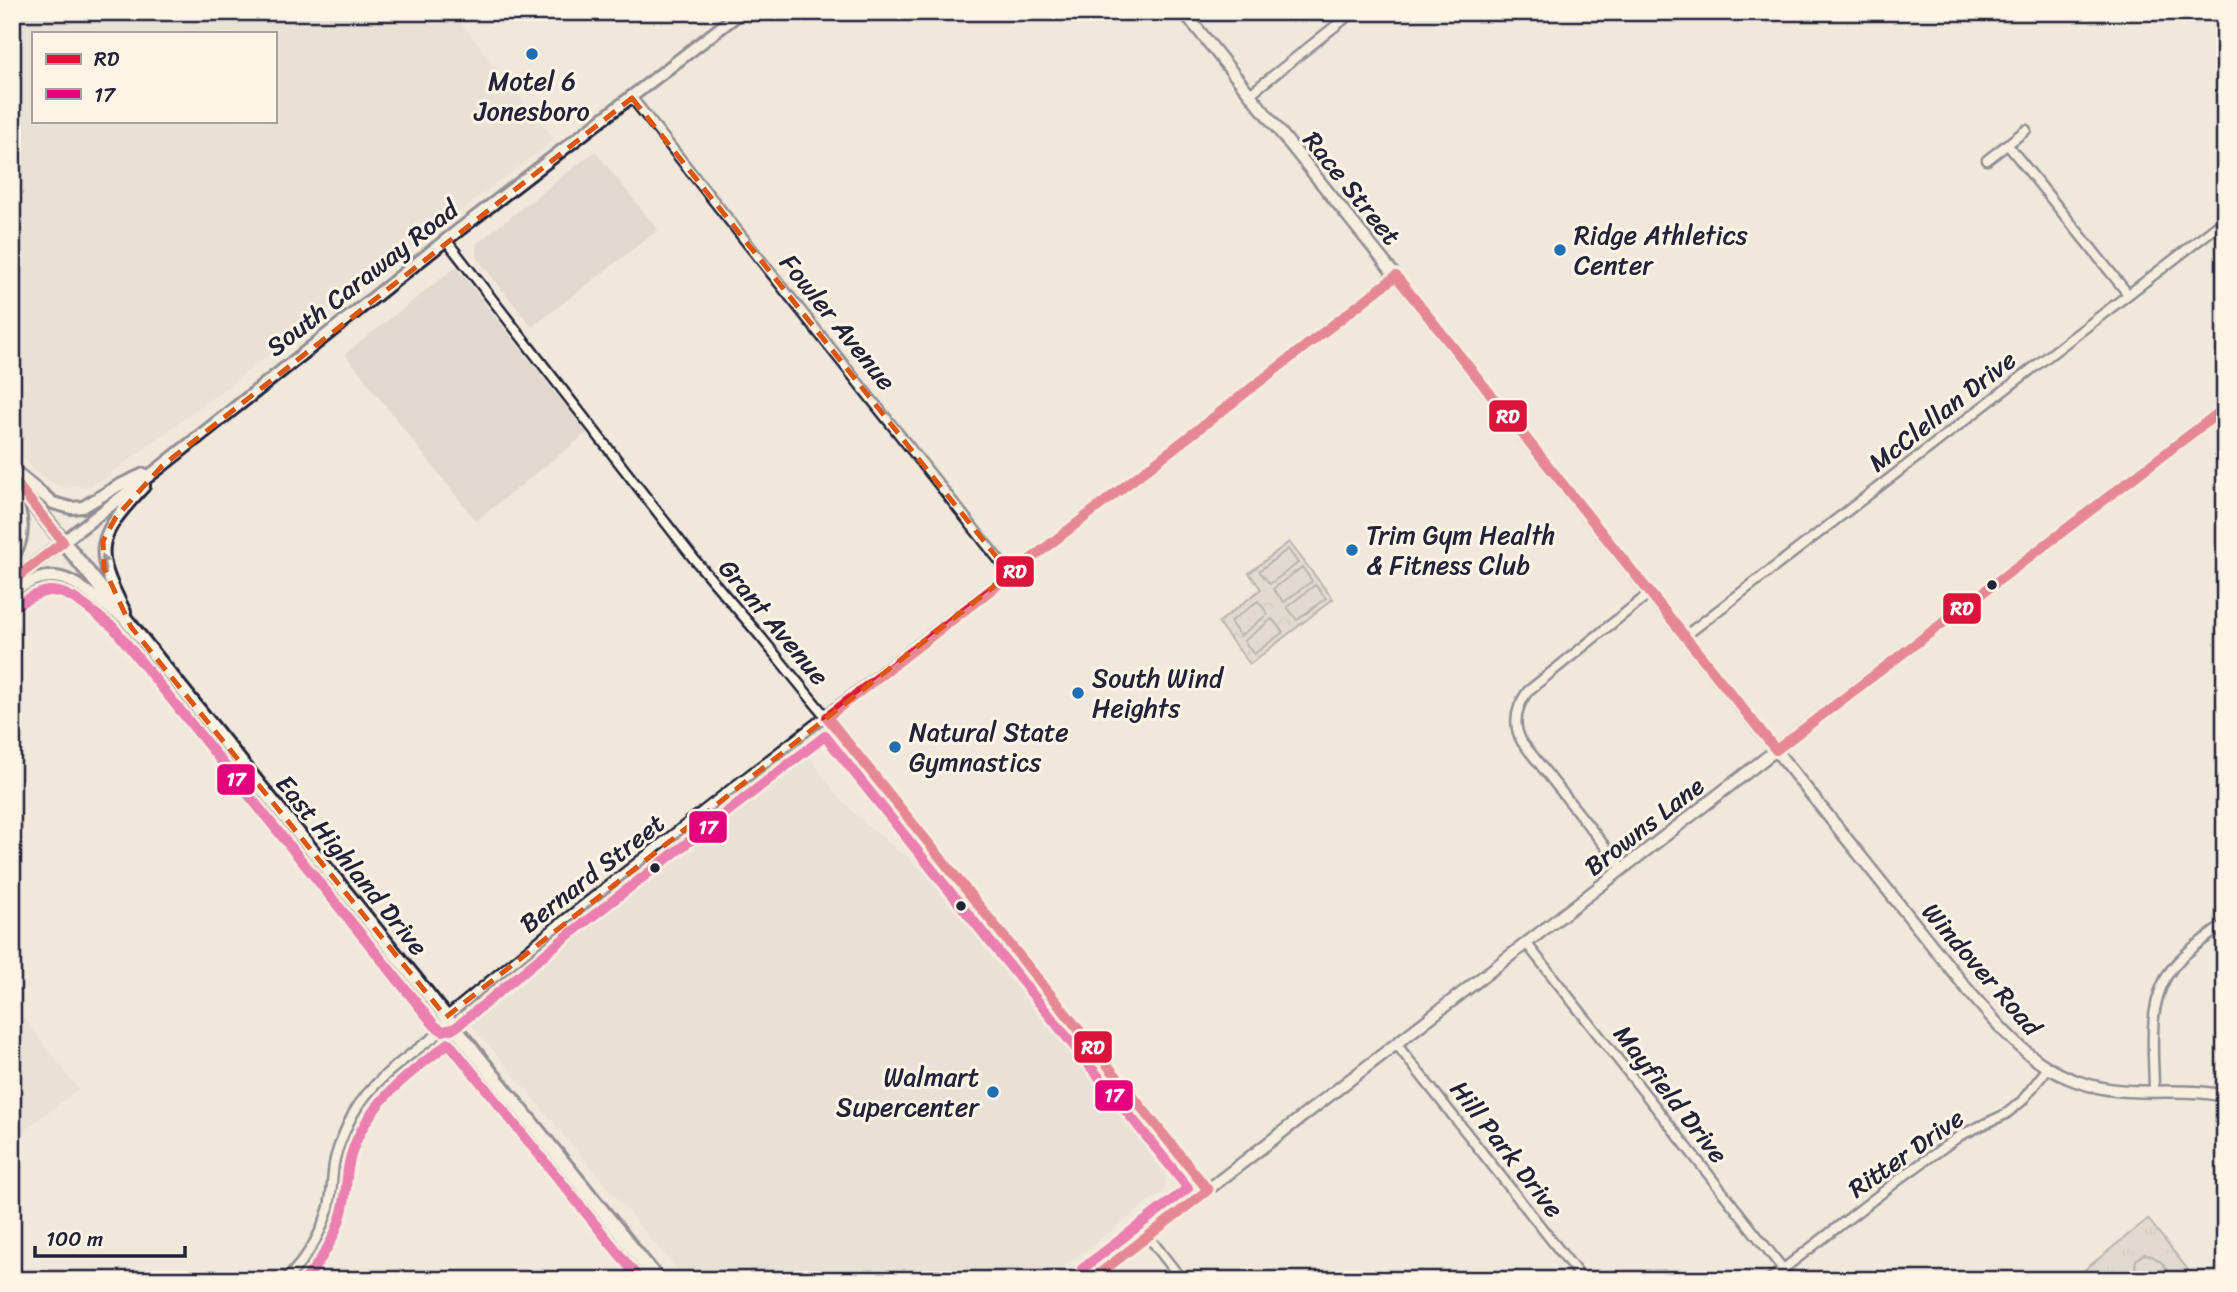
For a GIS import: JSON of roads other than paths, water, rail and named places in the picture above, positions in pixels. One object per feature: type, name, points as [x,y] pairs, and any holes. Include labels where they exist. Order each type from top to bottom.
[{"type":"main road","name":"South Caraway Road","points":[[12,581],[741,12]]},
{"type":"main road","points":[[12,469],[53,503],[71,508],[89,504],[118,486],[162,466]]},
{"type":"main road","points":[[127,622],[104,568],[103,541],[116,517],[162,466]]},
{"type":"main road","name":"East Highland Drive","points":[[12,478],[658,1280]]},
{"type":"main road","points":[[12,492],[20,508],[23,526],[17,551],[12,558]]},
{"type":"main road","points":[[12,591],[39,578],[68,580],[127,622]]},
{"type":"street","name":"Race Street","points":[[1184,12],[1776,750]]},
{"type":"street","points":[[1250,94],[1353,12]]},
{"type":"street","name":"Fowler Avenue","points":[[632,98],[1010,574]]},
{"type":"street","points":[[1987,160],[2026,130]]},
{"type":"street","points":[[2007,144],[2127,294]]},
{"type":"street","name":"McClellan Drive","points":[[1685,636],[2225,220]]},
{"type":"street","name":"Grant Avenue","points":[[446,240],[694,559],[827,717],[1208,1190]]},
{"type":"street","name":"Bernard Street","points":[[285,1280],[304,1259],[321,1229],[329,1206],[334,1163],[355,1112],[365,1097],[449,1020],[558,925],[1396,276]]},
{"type":"street","name":"Browns Lane","points":[[1091,1280],[1776,750],[2225,408]]},
{"type":"street","points":[[1623,869],[1522,742],[1516,721],[1520,701],[1528,691],[1650,593]]},
{"type":"street","name":"Windover Road","points":[[1776,750],[2011,1041],[2048,1068],[2091,1086],[2154,1092],[2189,1090],[2225,1096]]},
{"type":"street","points":[[2154,1092],[2153,1021],[2163,984],[2182,957],[2225,924]]},
{"type":"street","name":"Mayfield Drive","points":[[1527,944],[1783,1269]]},
{"type":"street","name":"Hill Park Drive","points":[[1397,1045],[1583,1280]]},
{"type":"street","name":"Ritter Drive","points":[[1783,1269],[1961,1135],[2006,1114],[2022,1101],[2048,1068]]},
{"type":"street","points":[[1148,1236],[1182,1280]]},
{"type":"street","points":[[1769,1280],[1783,1269]]},
{"type":"place","name":"Motel 6 Jonesboro","points":[[532,54]]},
{"type":"place","name":"Ridge Athletics Center","points":[[1560,250]]},
{"type":"place","name":"Trim Gym Health & Fitness Club","points":[[1352,550]]},
{"type":"place","name":"South Wind Heights","points":[[1078,693]]},
{"type":"place","name":"Natural State Gymnastics","points":[[895,747]]},
{"type":"place","name":"Walmart Supercenter","points":[[993,1092]]}]
